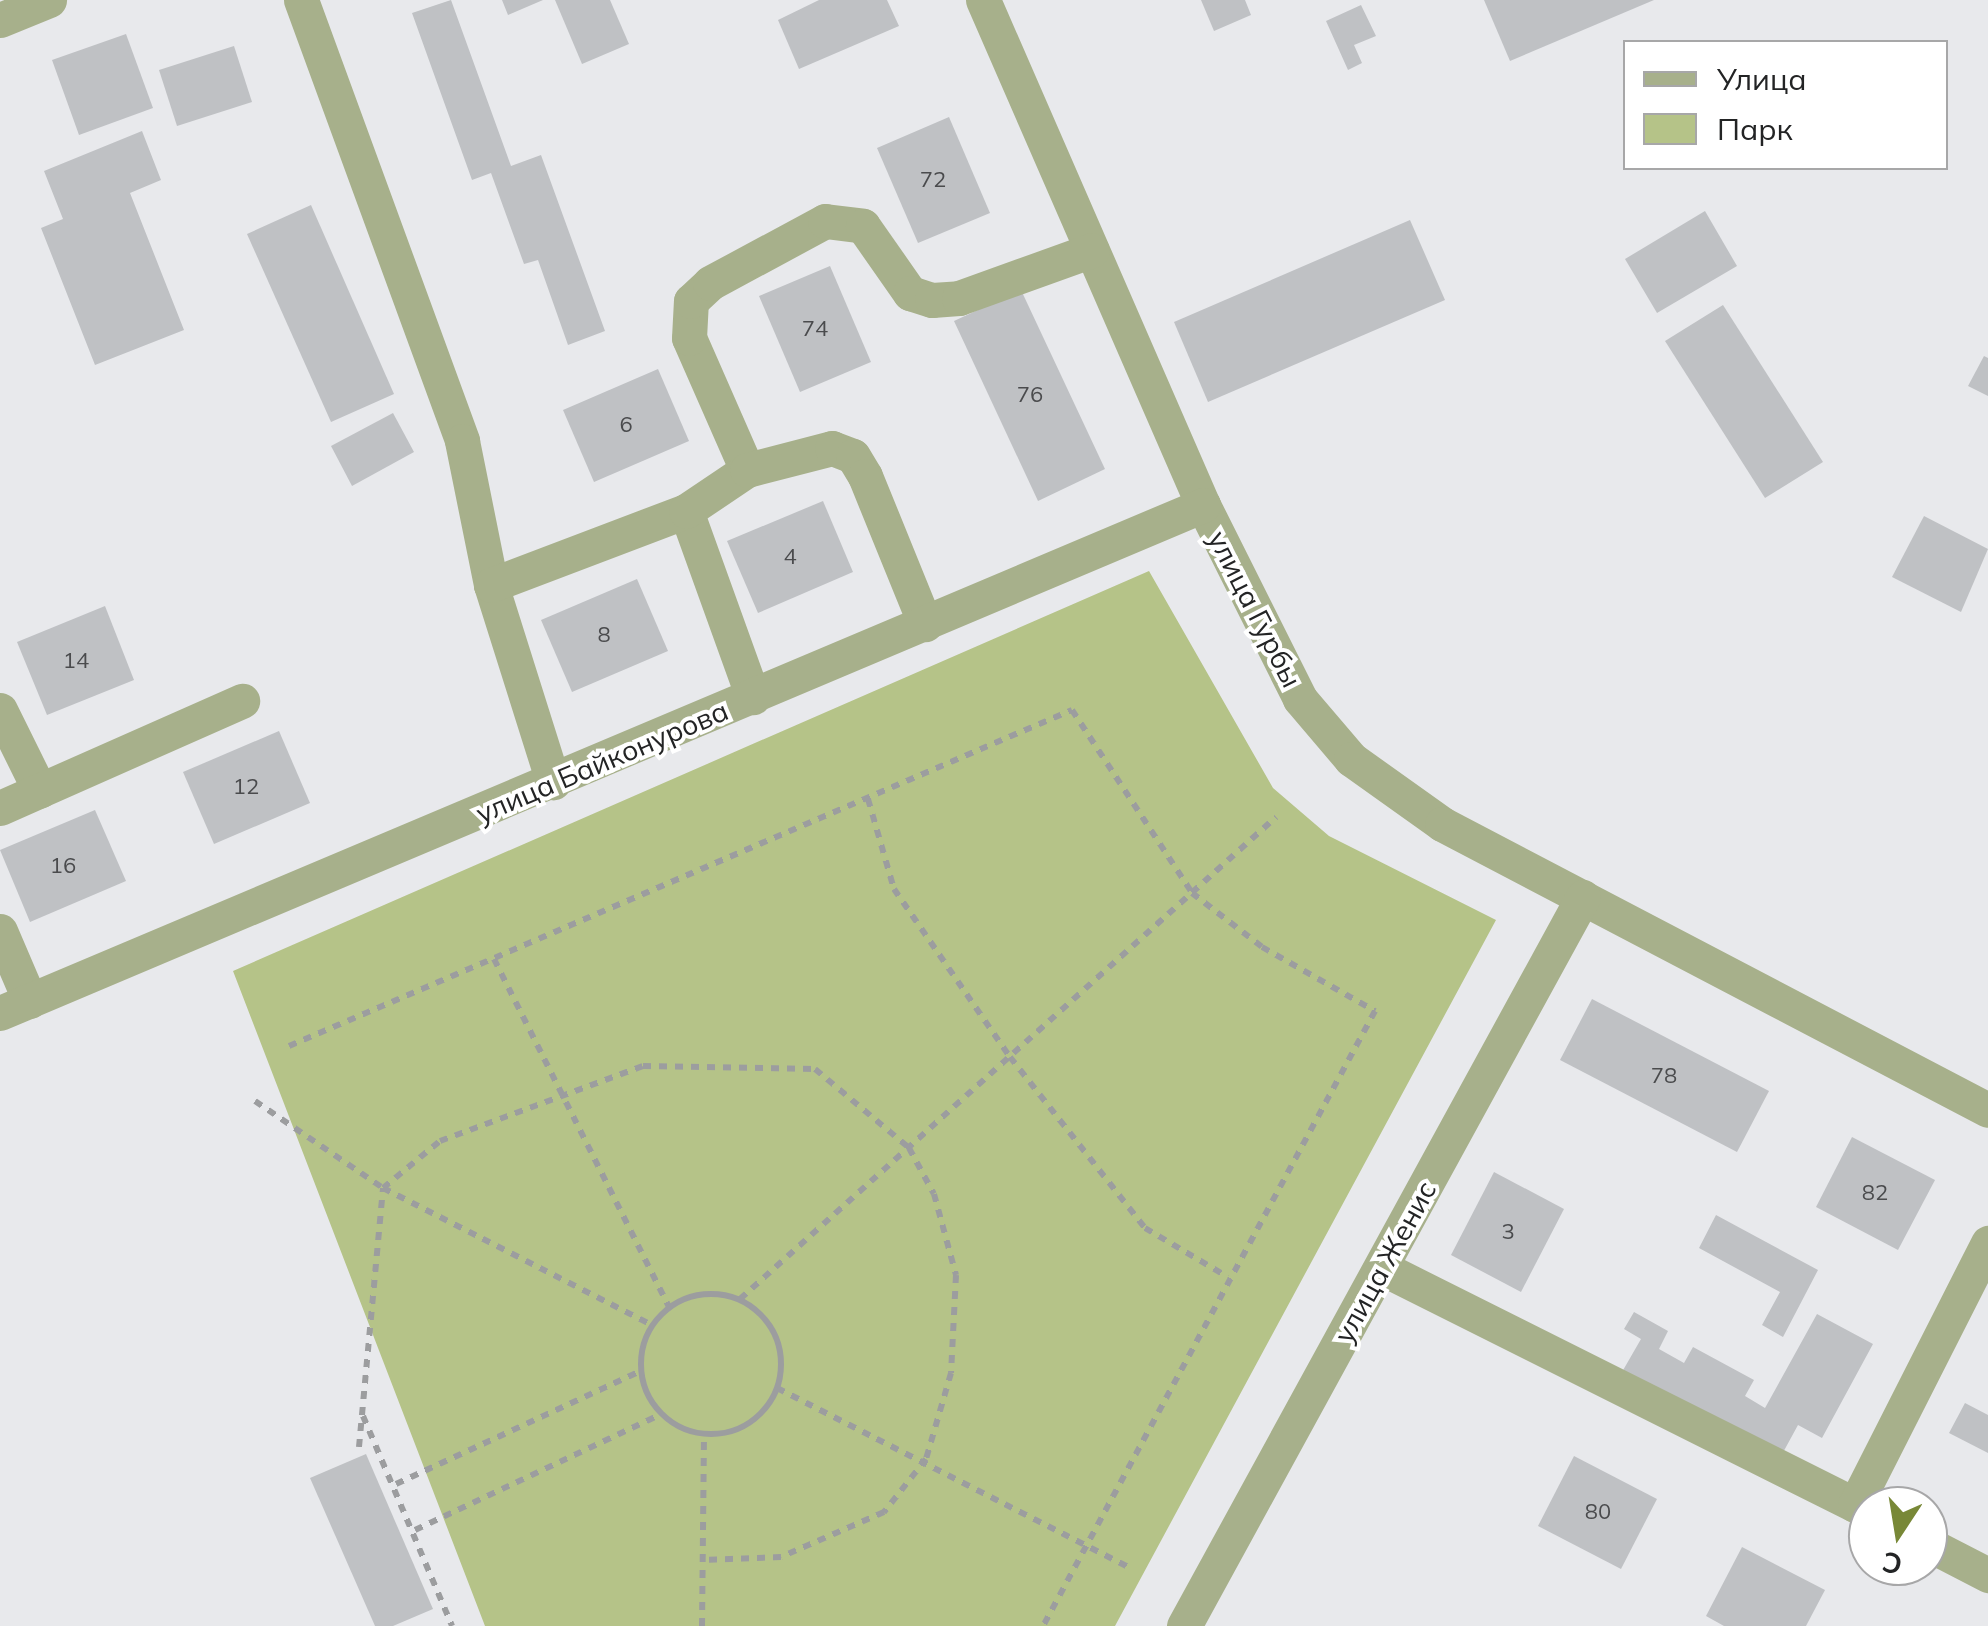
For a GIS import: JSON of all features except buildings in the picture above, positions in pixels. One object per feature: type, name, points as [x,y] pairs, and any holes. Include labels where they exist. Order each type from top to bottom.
[{"type":"street","points":[[0,20],[49,0]]},
{"type":"street","points":[[301,0],[462,441],[491,585],[553,782]]},
{"type":"street","name":"улица Гурбы","points":[[983,0],[1203,506],[1300,699],[1351,759],[1442,824],[1988,1110]]},
{"type":"street","points":[[747,470],[689,338],[692,300],[710,284],[825,221],[863,226],[910,293],[932,300],[959,298],[1092,250]]},
{"type":"street","points":[[491,585],[686,511],[747,470],[832,448],[853,456],[926,624]]},
{"type":"street","name":"улица Байконурова","points":[[15,1007],[1203,506]]},
{"type":"street","points":[[686,511],[753,697]]},
{"type":"street","points":[[0,808],[242,702]]},
{"type":"street","points":[[0,710],[40,790]]},
{"type":"street","name":"улица Женис","points":[[1184,1626],[1583,897]]},
{"type":"street","points":[[0,931],[15,1007]]},
{"type":"street","points":[[1872,1486],[1988,1244]]},
{"type":"street","points":[[1382,1268],[1848,1501]]},
{"type":"street","points":[[1948,1555],[1988,1576]]},
{"type":"path","points":[[289,1046],[1072,710],[1192,893],[1262,947],[1375,1011],[1043,1626]]},
{"type":"path","points":[[868,799],[894,889],[1010,1057],[1144,1228],[1228,1277]]},
{"type":"path","points":[[740,1300],[1276,817]]},
{"type":"path","points":[[494,958],[669,1307]]},
{"type":"path","points":[[359,1447],[383,1188],[440,1141],[643,1066],[816,1070],[908,1148],[934,1194],[956,1274],[951,1373],[926,1459],[884,1512],[781,1557],[702,1560]]},
{"type":"path","points":[[254,1101],[383,1188],[652,1325]]},
{"type":"path","points":[[692,1296],[740,1300],[767,1320],[778,1342],[778,1388],[750,1422],[704,1434],[662,1414],[641,1371],[652,1325],[669,1307],[692,1296]]},
{"type":"path","points":[[396,1484],[641,1371]]},
{"type":"path","points":[[778,1388],[926,1459],[1131,1568]]},
{"type":"path","points":[[362,1414],[396,1484],[452,1626]]},
{"type":"path","points":[[415,1530],[662,1414]]},
{"type":"path","points":[[702,1626],[704,1434]]},
{"type":"green space","points":[[1149,571],[1273,788],[1329,836],[1496,920],[1115,1626],[485,1626],[233,971]]}]
